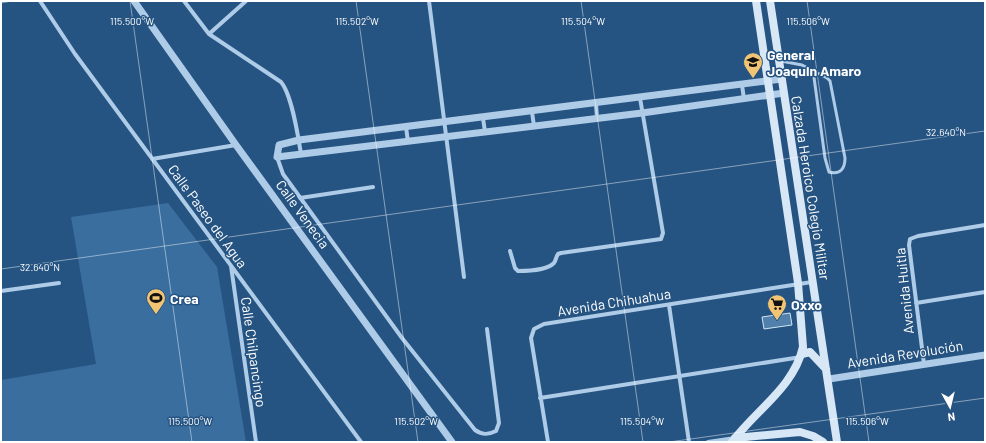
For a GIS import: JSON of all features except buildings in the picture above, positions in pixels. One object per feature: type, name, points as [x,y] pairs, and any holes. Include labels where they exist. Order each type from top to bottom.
[{"type":"main road","name":"Calzada Heroico Colegio Militar","points":[[756,1],[798,283],[804,339],[801,356]]},
{"type":"main road","name":"Calzada Heroico Colegio Militar","points":[[770,1],[812,282],[829,380],[837,442]]},
{"type":"main road","points":[[734,440],[783,386],[794,372],[801,356],[810,352],[827,369]]},
{"type":"main road","points":[[734,440],[800,432],[813,436],[823,442]]},
{"type":"street","name":"Calle Paseo del Agua","points":[[40,1],[75,54],[361,442]]},
{"type":"street","name":"Calle Venecia","points":[[134,1],[452,442]]},
{"type":"street","points":[[184,1],[209,34],[280,82],[285,87],[299,140],[301,154]]},
{"type":"street","points":[[209,34],[246,1]]},
{"type":"street","points":[[429,1],[464,277]]},
{"type":"street","points":[[487,329],[499,423],[496,431],[489,434],[480,434],[465,418],[402,338],[283,174],[277,157],[279,145],[299,140],[406,128],[782,79]]},
{"type":"street","points":[[742,85],[744,99]]},
{"type":"street","points":[[277,157],[642,113],[784,93]]},
{"type":"street","points":[[510,251],[515,268],[518,271],[523,271],[548,266],[555,261],[558,254],[561,253],[661,239],[663,232],[640,98]]},
{"type":"street","points":[[596,104],[597,118]]},
{"type":"street","points":[[532,112],[534,126]]},
{"type":"street","points":[[483,118],[485,132]]},
{"type":"street","points":[[406,128],[408,142]]},
{"type":"street","points":[[152,159],[236,144]]},
{"type":"street","points":[[300,198],[373,187]]},
{"type":"street","name":"Avenida Huitla","points":[[924,364],[910,239],[918,236],[985,225]]},
{"type":"street","name":"Calle Chilpancingo","points":[[231,265],[256,442]]},
{"type":"street","name":"Avenida Chihuahua","points":[[548,442],[531,338],[534,329],[544,324],[812,282]]},
{"type":"street","points":[[1,291],[59,283]]},
{"type":"street","points":[[916,303],[985,292]]},
{"type":"street","points":[[669,305],[689,442]]},
{"type":"street","name":"Avenida Revolución","points":[[829,380],[985,355]]},
{"type":"street","points":[[540,398],[801,356]]},
{"type":"street","points":[[708,442],[734,440]]},
{"type":"lane","points":[[779,60],[792,62],[812,70],[828,78],[832,86],[845,158],[845,166],[842,171],[834,174],[829,172],[824,158],[812,70]]},
{"type":"shaded area","name":"Crea","points":[[168,203],[217,267],[246,442],[1,442],[1,380],[96,364],[71,217]]},
{"type":"place","name":"General Joaquin Amaro","points":[[753,79]]},
{"type":"place","name":"Crea","points":[[156,315]]},
{"type":"place","name":"Oxxo","points":[[777,321]]}]
